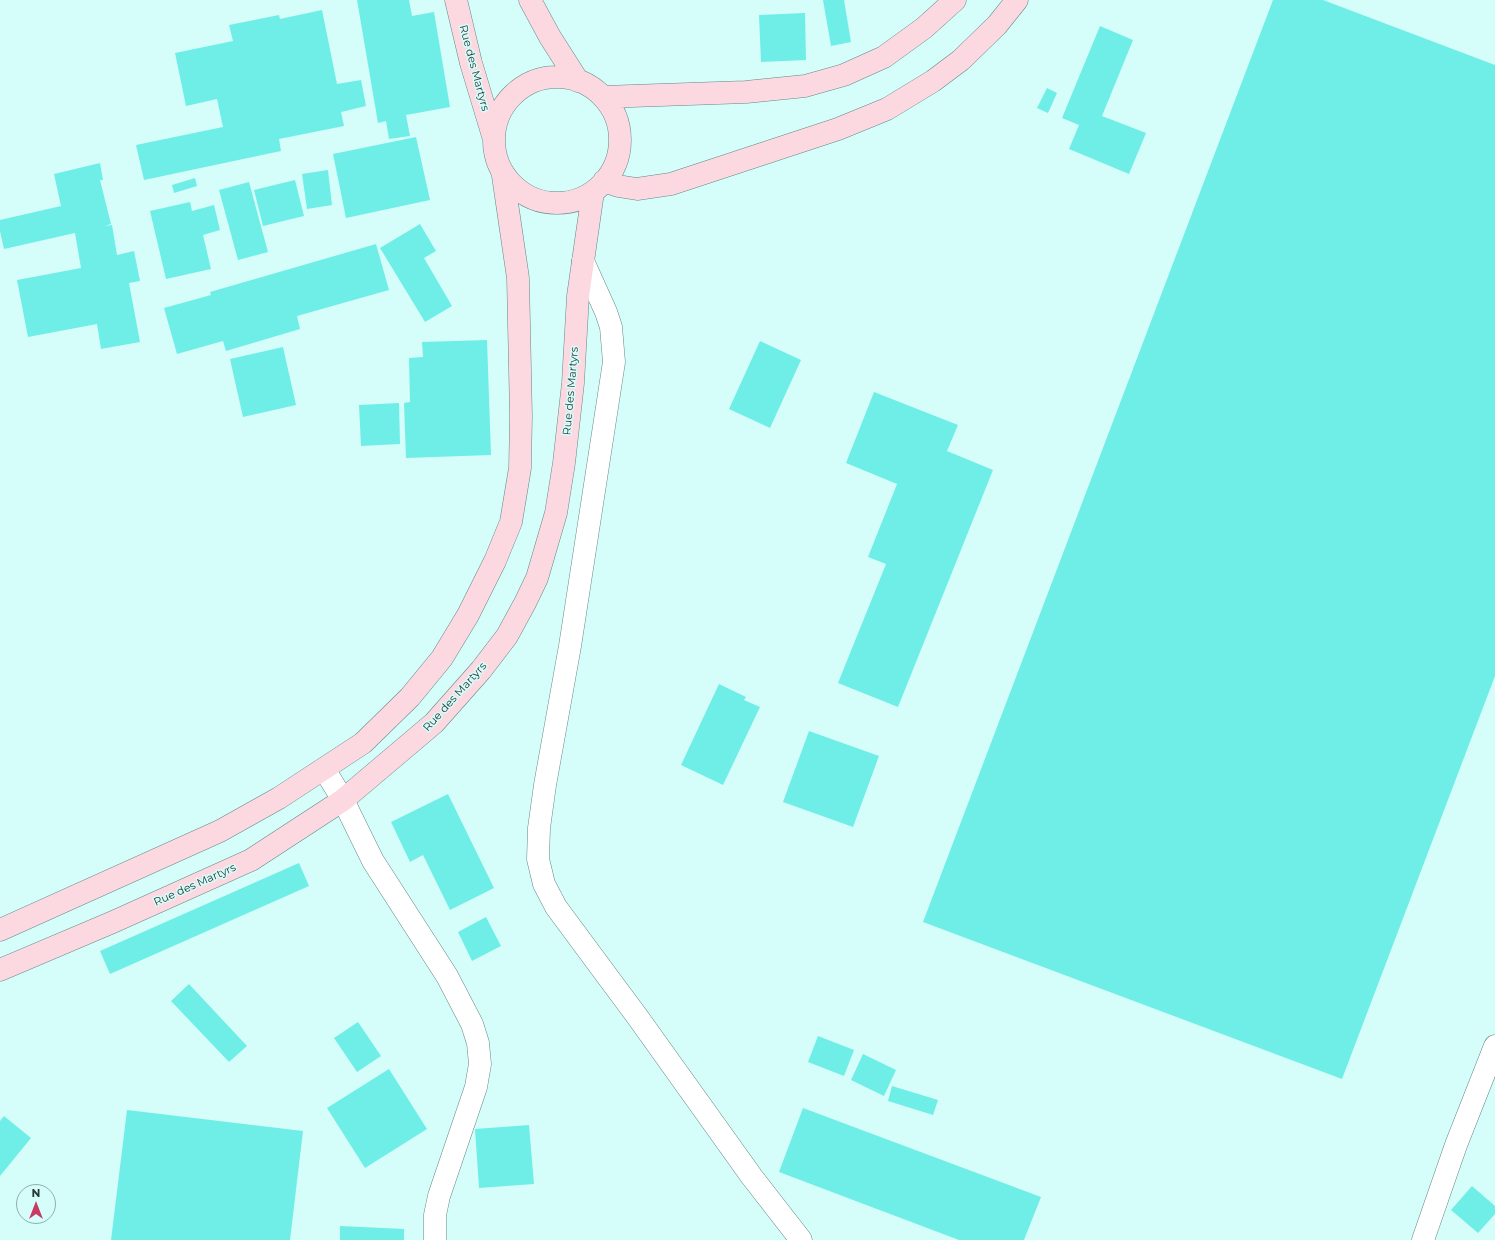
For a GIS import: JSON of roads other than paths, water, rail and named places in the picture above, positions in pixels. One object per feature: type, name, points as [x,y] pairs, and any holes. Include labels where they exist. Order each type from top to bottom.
[{"type":"main road","name":"Rue des Martyrs","points":[[456,0],[471,63],[493,136]]},
{"type":"main road","points":[[530,0],[550,37],[578,81]]},
{"type":"main road","points":[[603,97],[746,92],[805,86],[844,76],[884,57],[924,28],[955,0]]},
{"type":"main road","points":[[598,187],[618,186],[637,189],[670,184],[838,129],[887,109],[933,82],[961,60],[997,25],[1018,0]]},
{"type":"main road","points":[[0,930],[220,831],[279,798],[363,743],[410,697],[442,658],[468,615],[495,561],[511,522],[520,468],[521,416],[518,278],[503,176],[495,157],[493,136],[497,116],[508,99],[524,86],[544,78],[566,77],[586,83],[603,97],[615,114],[620,135],[618,156],[610,175],[598,187],[577,201],[557,204],[536,201],[518,191],[503,176]]},
{"type":"main road","name":"Rue des Martyrs","points":[[0,970],[251,860],[343,800],[434,723],[481,670],[507,636],[537,578],[556,513],[564,463],[573,383],[578,296],[583,260],[598,187]]},
{"type":"street","points":[[583,260],[611,327],[614,362],[570,646],[545,785],[538,859],[544,884],[556,907],[639,1019],[752,1178],[801,1240]]},
{"type":"street","points":[[324,769],[343,800],[373,862],[447,976],[472,1024],[478,1043],[480,1064],[476,1087],[439,1196],[435,1215],[435,1240]]},
{"type":"street","points":[[1423,1240],[1456,1145],[1495,1046]]}]
